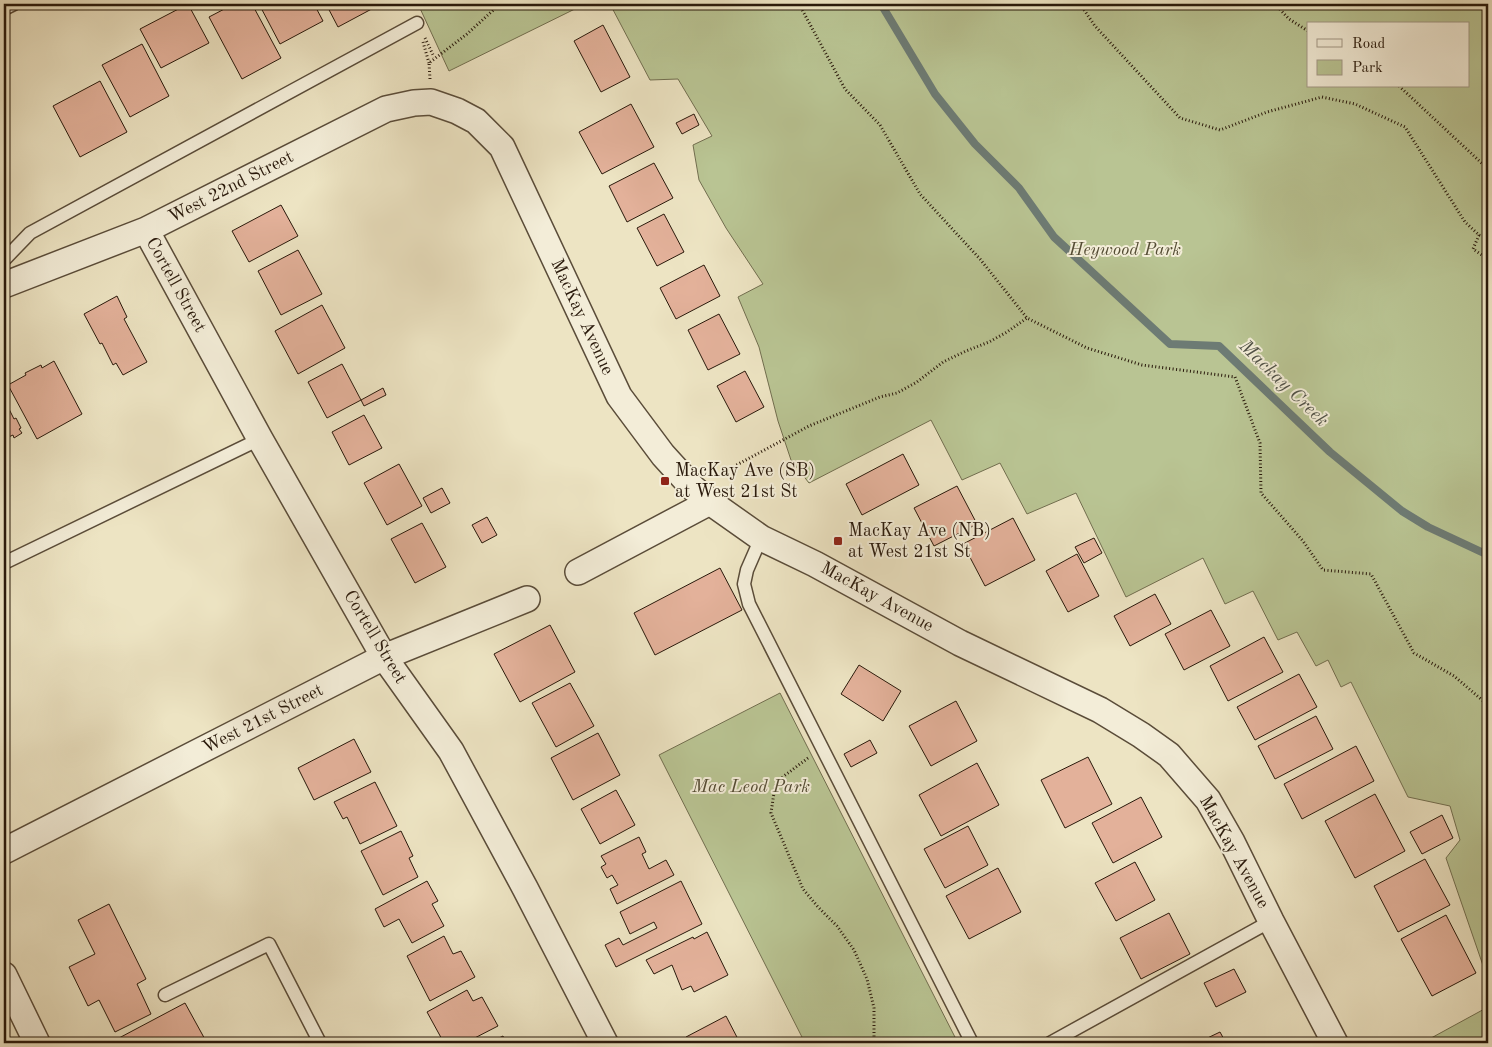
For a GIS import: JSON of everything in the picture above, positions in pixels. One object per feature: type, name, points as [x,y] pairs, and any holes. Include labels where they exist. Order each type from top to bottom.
[{"type":"street","name":"West 22nd Street","points":[[4,285],[146,230],[386,109],[407,104],[431,102],[457,111]]},
{"type":"street","name":"MacKay Avenue","points":[[457,111],[476,121],[502,146],[619,396],[663,455],[693,488],[761,538],[816,564],[960,643],[1100,710],[1141,735],[1169,756],[1208,800],[1232,842],[1335,1043]]},
{"type":"street","name":"Cortell Street","points":[[146,230],[260,438],[384,657],[451,751],[525,888],[605,1043]]},
{"type":"street","points":[[578,572],[710,502]]},
{"type":"street","name":"West 21st Street","points":[[4,851],[384,657],[527,599]]},
{"type":"street","points":[[4,975],[37,1043]]},
{"type":"lane","points":[[4,9],[14,4]]},
{"type":"lane","points":[[4,260],[30,233],[417,23]]},
{"type":"lane","points":[[4,563],[260,438]]},
{"type":"lane","points":[[761,538],[747,570],[744,584],[749,604],[972,1043]]},
{"type":"lane","points":[[1050,1043],[1271,921]]},
{"type":"lane","points":[[165,995],[269,944],[320,1043]]},
{"type":"path","points":[[431,102],[429,63],[467,34],[500,4]]},
{"type":"path","points":[[800,4],[844,90],[880,125],[920,194],[980,259],[1027,318],[1087,348],[1142,365],[1235,377],[1260,443],[1261,493],[1303,541],[1323,570],[1371,574],[1414,653],[1454,676],[1488,705]]},
{"type":"path","points":[[1080,4],[1096,26],[1180,118],[1220,130],[1267,112],[1322,97],[1355,104],[1405,127],[1465,222],[1479,234],[1488,238]]},
{"type":"path","points":[[1275,4],[1290,19],[1307,30]]},
{"type":"path","points":[[1401,88],[1488,169]]},
{"type":"path","points":[[1479,234],[1473,249],[1488,260]]},
{"type":"path","points":[[718,475],[809,426],[880,397],[897,393],[917,382],[944,362],[989,342],[1027,318]]},
{"type":"path","points":[[822,748],[784,776],[775,786],[771,813],[803,889],[837,926],[854,950],[867,980],[874,1008],[874,1043]]},
{"type":"green space","points":[[418,4],[585,4],[449,71]]},
{"type":"green space","name":"Heywood Park","points":[[610,4],[1488,4],[1488,980],[1446,858],[1460,840],[1450,806],[1408,797],[1351,682],[1341,687],[1328,660],[1316,666],[1297,632],[1278,640],[1253,591],[1225,604],[1203,558],[1126,597],[1076,493],[1027,514],[1000,463],[962,480],[931,420],[809,483],[791,460],[778,421],[759,347],[738,297],[763,284],[726,228],[699,180],[693,145],[712,136],[678,79],[650,80]]},
{"type":"green space","name":"Mac Leod Park","points":[[780,693],[958,1043],[805,1043],[659,755]]},
{"type":"green space","points":[[1488,1007],[1488,1043],[1422,1043]]},
{"type":"building","points":[[188,4],[209,43],[161,68],[140,29]]},
{"type":"building","points":[[234,4],[252,4],[281,58],[242,79],[209,17]]},
{"type":"building","points":[[259,4],[314,4],[323,21],[280,44]]},
{"type":"building","points":[[326,4],[381,4],[338,27]]},
{"type":"building","points":[[603,25],[630,77],[601,92],[574,41]]},
{"type":"building","points":[[142,44],[169,96],[130,117],[102,65]]},
{"type":"building","points":[[100,81],[127,132],[80,157],[53,106]]},
{"type":"building","points":[[631,104],[654,147],[602,174],[579,132]]},
{"type":"building","points":[[694,114],[699,125],[682,134],[676,123]]},
{"type":"building","points":[[654,163],[673,198],[627,222],[609,186]]},
{"type":"building","points":[[281,205],[298,236],[249,262],[232,231]]},
{"type":"building","points":[[664,214],[684,252],[657,266],[637,228]]},
{"type":"building","points":[[298,250],[322,294],[281,315],[258,271]]},
{"type":"building","points":[[704,265],[720,296],[676,319],[660,288]]},
{"type":"building","points":[[117,296],[127,317],[124,319],[147,362],[123,375],[116,363],[113,365],[84,314]]},
{"type":"building","points":[[322,305],[345,348],[298,374],[275,331]]},
{"type":"building","points":[[719,314],[740,354],[708,370],[688,330]]},
{"type":"building","points":[[54,361],[82,414],[37,439],[8,385],[26,375],[25,373],[41,365],[42,368]]},
{"type":"building","points":[[342,364],[361,400],[327,418],[308,382]]},
{"type":"building","points":[[745,371],[764,407],[736,422],[717,386]]},
{"type":"building","points":[[383,388],[386,395],[364,406],[361,400]]},
{"type":"building","points":[[6,403],[14,419],[16,418],[22,433],[14,438],[13,435],[4,439],[4,404]]},
{"type":"building","points":[[364,415],[382,448],[349,465],[332,432]]},
{"type":"building","points":[[903,454],[919,485],[862,515],[846,484]]},
{"type":"building","points":[[399,464],[422,506],[387,525],[364,483]]},
{"type":"building","points":[[957,486],[977,524],[934,546],[914,508]]},
{"type":"building","points":[[442,488],[450,503],[431,513],[423,498]]},
{"type":"building","points":[[487,517],[497,535],[482,543],[472,525]]},
{"type":"building","points":[[1013,518],[1035,560],[985,586],[963,544]]},
{"type":"building","points":[[422,523],[446,567],[415,583],[391,539]]},
{"type":"building","points":[[1094,538],[1102,553],[1084,563],[1075,547]]},
{"type":"building","points":[[1077,554],[1099,596],[1068,612],[1046,571]]},
{"type":"building","points":[[720,568],[742,610],[655,655],[634,613]]},
{"type":"building","points":[[1155,594],[1171,624],[1130,646],[1114,616]]},
{"type":"building","points":[[1211,610],[1230,646],[1184,670],[1165,634]]},
{"type":"building","points":[[550,625],[575,672],[520,702],[494,654]]},
{"type":"building","points":[[1264,637],[1283,672],[1228,701],[1210,666]]},
{"type":"building","points":[[859,665],[901,691],[883,721],[841,694]]},
{"type":"building","points":[[1299,674],[1317,707],[1255,740],[1237,707]]},
{"type":"building","points":[[570,683],[594,726],[556,747],[532,703]]},
{"type":"building","points":[[956,701],[977,741],[931,766],[909,726]]},
{"type":"building","points":[[1316,716],[1333,749],[1275,779],[1258,746]]},
{"type":"building","points":[[598,733],[620,775],[573,800],[551,758]]},
{"type":"building","points":[[354,739],[371,772],[314,800],[298,768]]},
{"type":"building","points":[[870,740],[877,753],[851,767],[844,754]]},
{"type":"building","points":[[1356,746],[1374,781],[1302,819],[1284,784]]},
{"type":"building","points":[[1088,757],[1112,804],[1065,828],[1041,780]]},
{"type":"building","points":[[977,763],[999,805],[941,836],[919,795]]},
{"type":"building","points":[[375,782],[397,826],[360,844],[347,817],[343,819],[334,802]]},
{"type":"building","points":[[616,790],[635,825],[600,844],[581,809]]},
{"type":"building","points":[[1375,794],[1405,851],[1355,878],[1325,821]]},
{"type":"building","points":[[1141,797],[1162,837],[1113,863],[1092,823]]},
{"type":"building","points":[[1442,815],[1453,838],[1422,854],[1410,832]]},
{"type":"building","points":[[968,826],[988,865],[945,888],[924,849]]},
{"type":"building","points":[[401,831],[413,856],[409,858],[418,877],[383,895],[361,851]]},
{"type":"building","points":[[639,837],[646,852],[642,854],[649,869],[666,860],[674,875],[617,904],[610,889],[618,885],[612,875],[607,878],[601,867],[606,864],[601,856]]},
{"type":"building","points":[[1425,859],[1450,905],[1398,932],[1374,886]]},
{"type":"building","points":[[1135,862],[1155,900],[1116,921],[1095,883]]},
{"type":"building","points":[[998,868],[1021,912],[969,939],[946,896]]},
{"type":"building","points":[[427,881],[438,901],[432,904],[444,926],[412,943],[399,919],[384,927],[375,909]]},
{"type":"building","points":[[681,881],[702,924],[616,967],[605,945],[619,938],[623,945],[657,928],[654,922],[630,934],[620,912]]},
{"type":"building","points":[[109,904],[146,979],[137,984],[151,1014],[115,1032],[99,1000],[88,1006],[69,967],[95,954],[78,920]]},
{"type":"building","points":[[1169,913],[1190,954],[1141,979],[1120,938]]},
{"type":"building","points":[[1446,915],[1476,973],[1432,996],[1401,939]]},
{"type":"building","points":[[707,932],[728,975],[694,992],[691,986],[682,990],[672,965],[654,974],[646,960]]},
{"type":"building","points":[[444,936],[453,954],[461,951],[475,977],[430,1001],[407,956]]},
{"type":"building","points":[[1234,969],[1246,992],[1216,1007],[1204,983]]},
{"type":"building","points":[[467,990],[473,1001],[482,997],[498,1026],[465,1043],[444,1043],[427,1012]]},
{"type":"building","points":[[185,1003],[207,1043],[122,1043],[119,1038]]},
{"type":"building","points":[[726,1016],[740,1043],[689,1043],[686,1037]]},
{"type":"building","points":[[1220,1032],[1226,1043],[1197,1043]]},
{"type":"building","points":[[503,1036],[506,1043],[489,1043]]},
{"type":"building","points":[[1284,1038],[1286,1043],[1274,1043]]},
{"type":"waterway","name":"Mackay Creek","points":[[881,4],[935,94],[975,144],[1019,188],[1054,237],[1170,344],[1219,346],[1330,452],[1402,511],[1428,527],[1488,555]]},
{"type":"place","name":"MacKay Ave (SB) at West 21st St","points":[[665,481]]},
{"type":"place","name":"MacKay Ave (NB) at West 21st St","points":[[838,541]]}]
